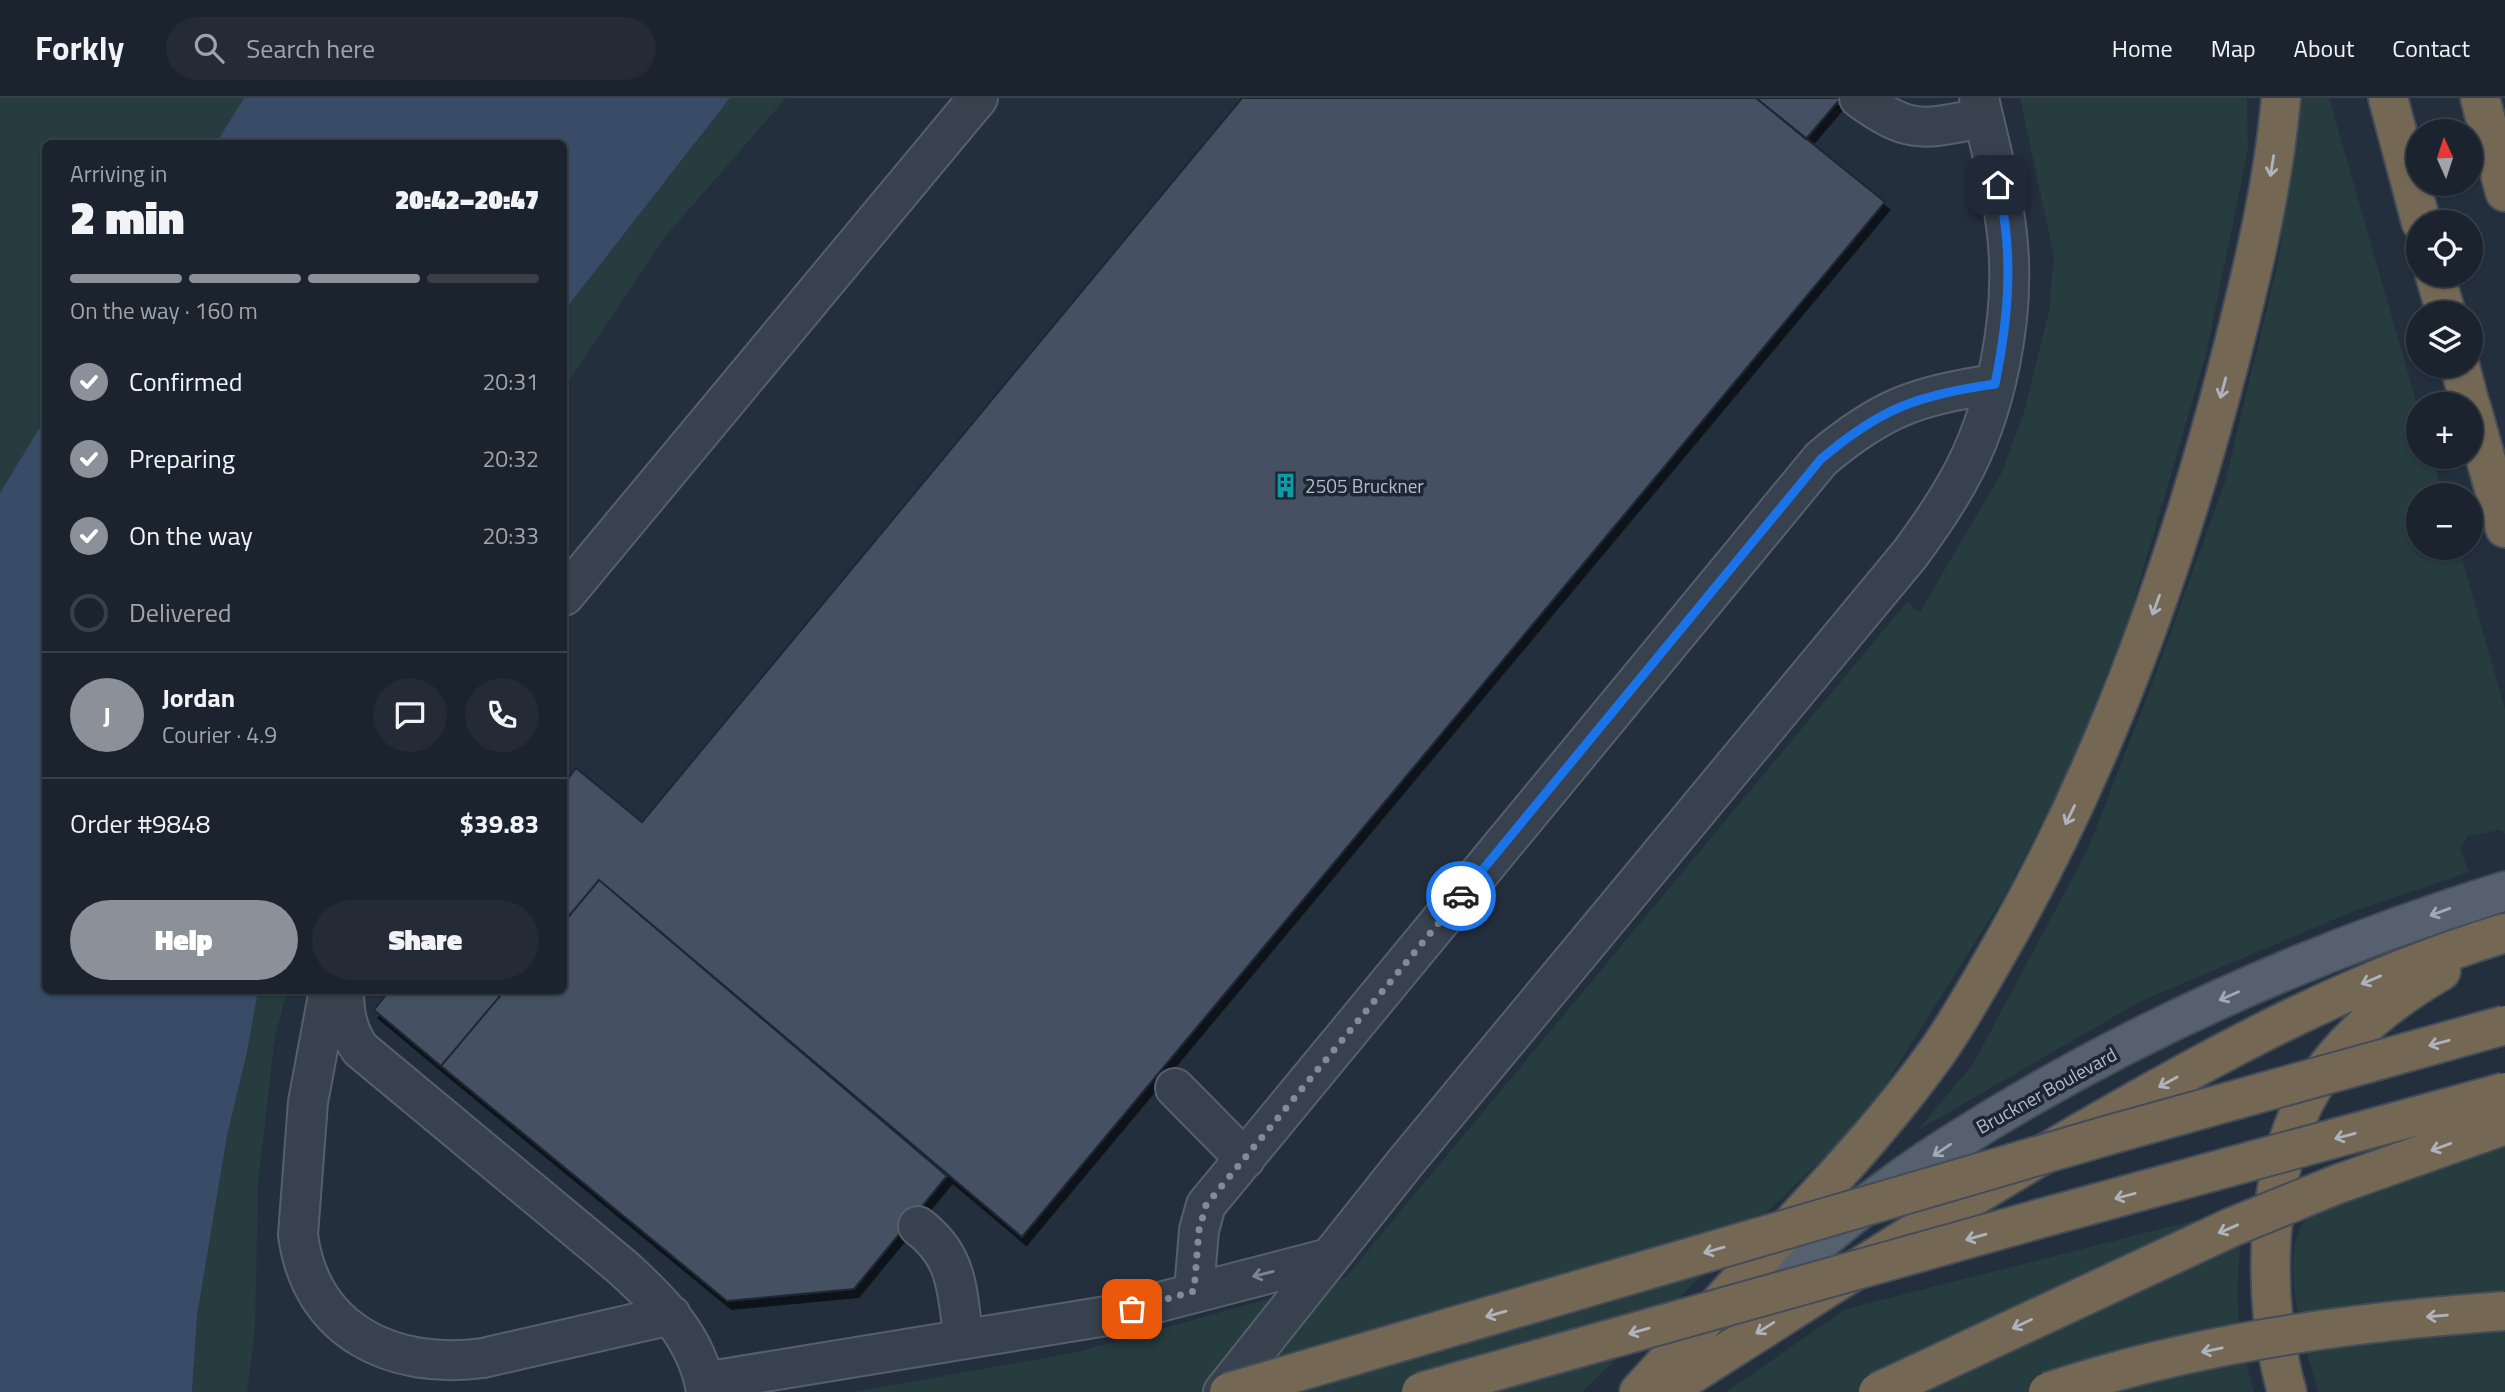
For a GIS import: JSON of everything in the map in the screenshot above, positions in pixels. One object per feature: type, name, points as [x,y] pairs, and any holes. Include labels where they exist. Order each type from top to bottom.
[{"type":"highway","points":[[1639,1392],[1856,1154],[1911,1088],[1939,1049],[1975,990],[2060,836],[2123,695],[2194,490],[2224,384],[2261,234],[2281,98]]},
{"type":"highway","points":[[2388,98],[2418,210]]},
{"type":"highway","points":[[2480,98],[2505,192]]},
{"type":"highway","points":[[2483,448],[2505,528]]},
{"type":"highway","points":[[1664,1392],[1981,1191],[2224,1051],[2375,978],[2505,935]]},
{"type":"highway","points":[[2287,1392],[2272,1324],[2270,1262],[2283,1166],[2301,1110],[2329,1064],[2360,1029],[2433,975],[2505,935]]},
{"type":"highway","points":[[1229,1392],[2122,1131],[2505,1025]]},
{"type":"highway","points":[[1421,1392],[2505,1092]]},
{"type":"highway","points":[[1878,1392],[2232,1227],[2363,1175],[2505,1125]]},
{"type":"highway","points":[[2048,1392],[2167,1359],[2274,1337],[2392,1320],[2505,1311]]},
{"type":"main road","name":"Bruckner Boulevard","points":[[1647,1392],[1843,1221],[1951,1144],[2008,1110],[2126,1045],[2250,987],[2411,923],[2505,891]]},
{"type":"lane","points":[[567,581],[969,98]]},
{"type":"lane","points":[[567,592],[978,98]]},
{"type":"lane","points":[[1223,1392],[1414,1152],[1910,554],[1959,481],[1978,437],[1995,384],[2006,322],[2009,264],[2003,207],[1981,108],[1936,127],[1915,127],[1898,123],[1860,98]]},
{"type":"lane","points":[[1194,1291],[1199,1230],[1206,1205],[1821,459],[1866,424],[1891,410],[1919,398],[1947,391],[1995,384]]},
{"type":"lane","points":[[328,994],[308,1102],[298,1235],[306,1273],[340,1322],[381,1348],[433,1360],[460,1361],[671,1315]]},
{"type":"lane","points":[[344,994],[346,1021],[352,1037],[372,1060],[621,1266],[671,1315],[697,1357],[705,1387],[964,1339],[1106,1316],[1329,1258]]},
{"type":"lane","points":[[1175,1088],[1245,1159]]},
{"type":"lane","points":[[918,1226],[934,1238],[951,1265],[964,1339]]},
{"type":"green space","points":[[0,98],[244,98],[218,140],[42,140],[42,424],[0,493]]},
{"type":"green space","points":[[730,98],[786,98],[664,238],[567,384],[567,307]]},
{"type":"green space","points":[[2020,98],[2247,98],[2248,150],[2206,354],[2129,618],[2069,769],[2005,895],[1865,1117],[1582,1392],[853,1392],[1078,1352],[1346,1277],[1907,602],[1920,612],[2002,472],[2024,412],[2049,311],[2054,257]]},
{"type":"green space","points":[[2301,98],[2329,98],[2406,366],[2406,378],[2409,378],[2413,392],[2406,392],[2406,469],[2435,469],[2440,483],[2406,483],[2406,560],[2462,560],[2505,709],[2505,834],[2500,830],[2468,836],[2460,849],[2469,872],[2354,911],[2141,1001],[1918,1130],[1973,1064],[2087,851],[2151,687],[2225,482],[2278,262]]},
{"type":"green space","points":[[257,994],[286,994],[275,1036],[258,1183],[255,1331],[247,1392],[192,1392],[197,1316],[227,1136]]},
{"type":"green space","points":[[2505,1147],[2505,1392],[2319,1392],[2302,1332],[2294,1282],[2296,1239],[2303,1224],[2325,1209]]},
{"type":"green space","points":[[2216,1215],[2242,1235],[2238,1277],[2239,1314],[2254,1392],[1726,1392],[1846,1309]]},
{"type":"water","points":[[244,98],[730,98],[567,307],[567,140],[218,140]]},
{"type":"water","points":[[42,424],[42,994],[257,994],[227,1136],[197,1316],[192,1392],[0,1392],[0,493]]},
{"type":"building","name":"2505 Bruckner","points":[[1242,98],[1756,98],[1885,202],[1022,1237],[599,880],[567,918],[567,780],[576,768],[642,822]]},
{"type":"building","points":[[1756,98],[1841,98],[1806,139]]},
{"type":"building","points":[[599,880],[947,1176],[854,1289],[727,1301],[441,1066],[502,994],[567,994],[567,918]]},
{"type":"building","points":[[387,994],[502,994],[441,1066],[374,1010]]},
{"type":"way so far","points":[[1132,1309],[1194,1291],[1199,1230],[1206,1205],[1461,896]]},
{"type":"place","name":"2505 Bruckner","points":[[1285,485]]},
{"type":"route","points":[[1461,896],[1821,459],[1866,424],[1891,410],[1919,398],[1995,384],[2009,292],[2007,235],[1998,185]]}]
